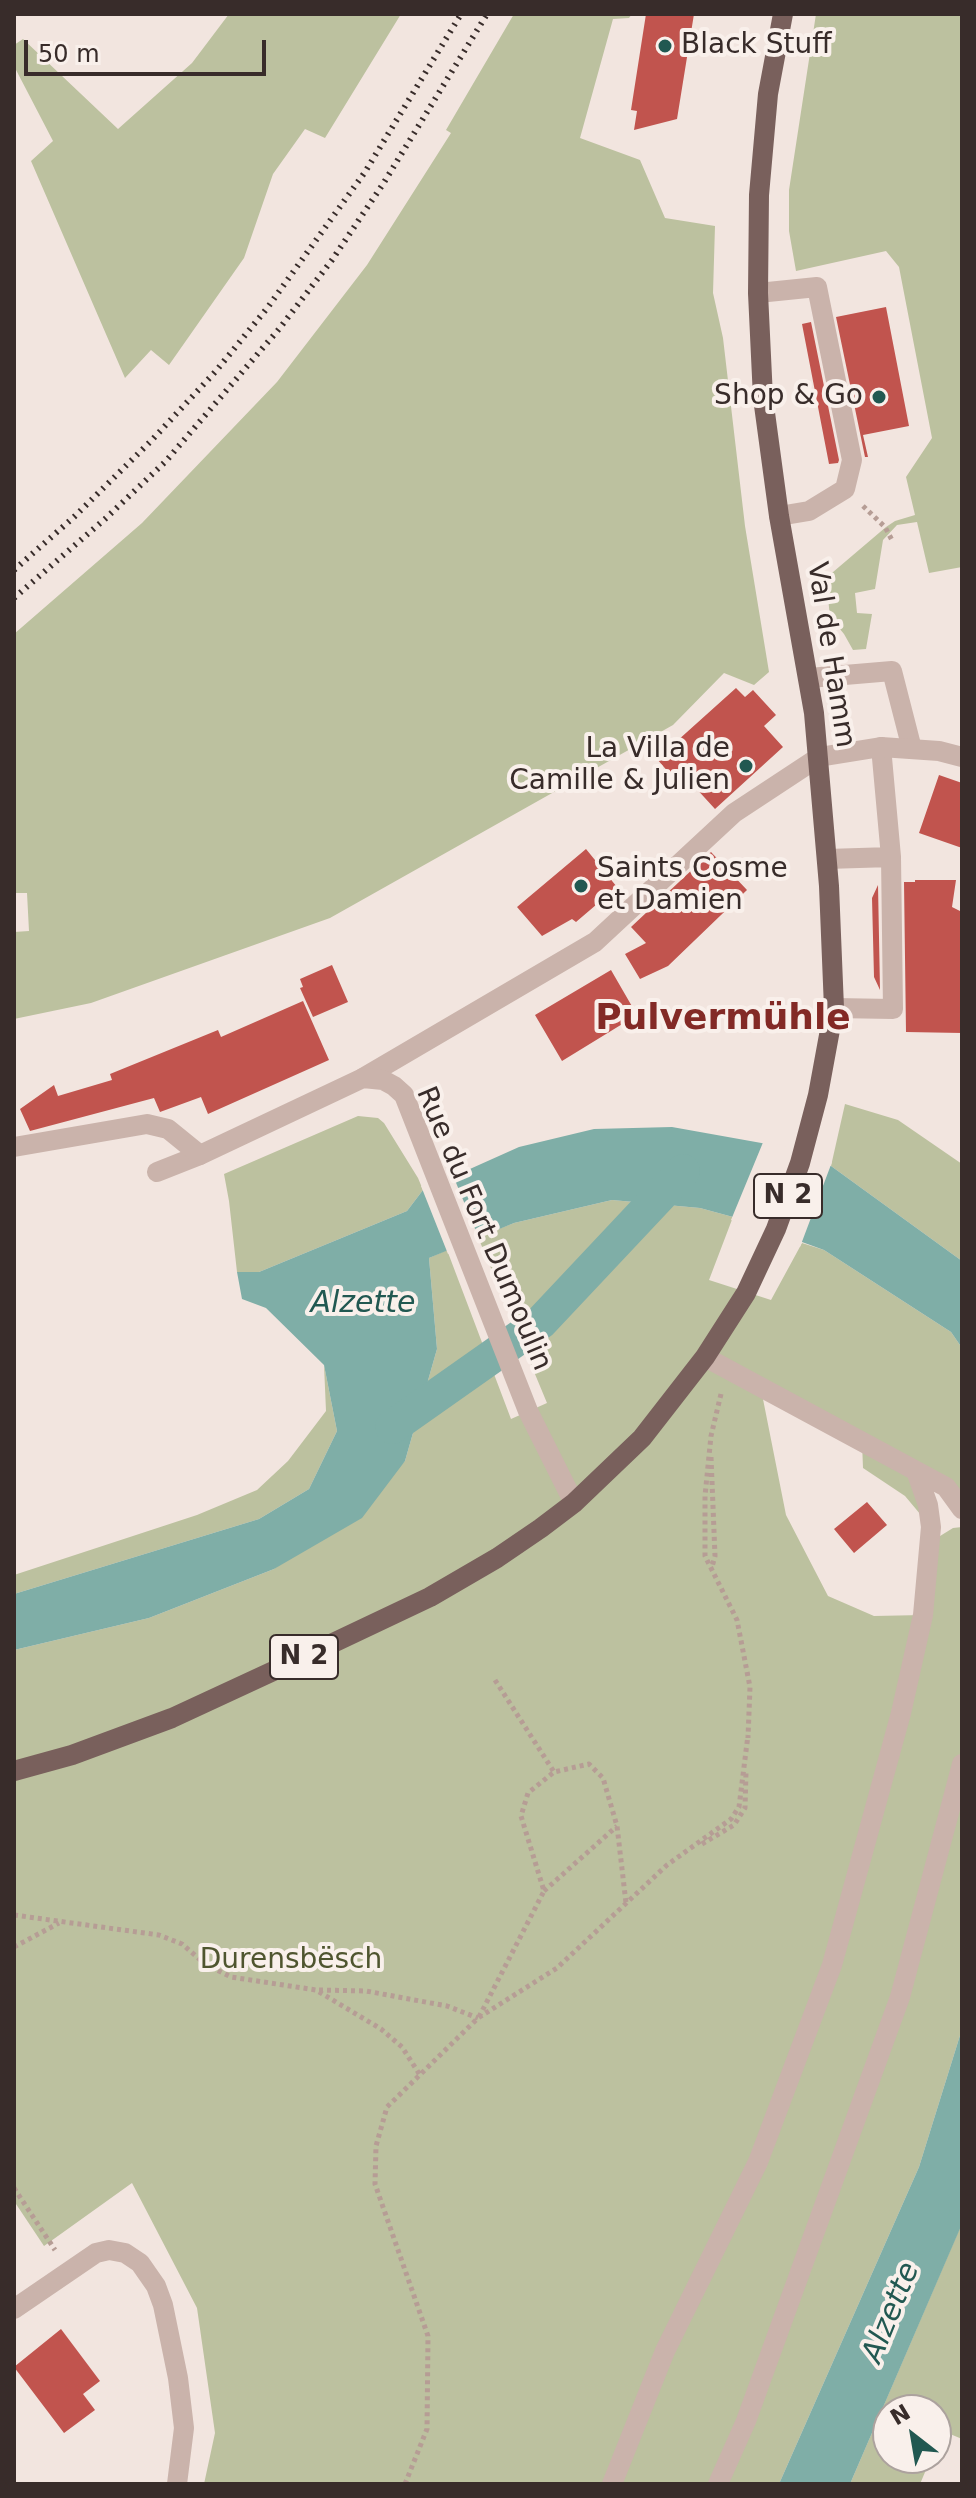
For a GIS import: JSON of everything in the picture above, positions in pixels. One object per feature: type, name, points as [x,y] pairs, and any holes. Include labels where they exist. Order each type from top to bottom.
[{"type":"main road","name":"Val de Hamm","points":[[705,1357],[746,1293],[776,1229],[800,1163],[818,1095],[834,1008],[819,757],[763,398],[758,293],[759,195],[768,94],[783,14]]},
{"type":"main road","name":"N 2","points":[[14,1771],[72,1755],[172,1718],[430,1597],[497,1558],[574,1503],[642,1438],[705,1357]]},
{"type":"street","points":[[758,293],[817,287],[852,460],[845,489],[809,511],[779,516]]},
{"type":"street","points":[[809,678],[892,671],[912,749]]},
{"type":"street","points":[[834,1008],[893,1009],[891,857],[881,747]]},
{"type":"street","points":[[157,1172],[363,1078],[595,942],[734,813],[819,757],[881,747],[939,751],[962,757]]},
{"type":"street","points":[[827,859],[891,857]]},
{"type":"street","name":"Rue du Fort Dumoulin","points":[[363,1078],[383,1080],[404,1095],[528,1411],[574,1503]]},
{"type":"street","points":[[14,1147],[147,1124],[168,1129],[200,1155]]},
{"type":"street","points":[[705,1357],[946,1487],[962,1509]]},
{"type":"street","points":[[612,2484],[665,2351],[758,2162],[832,1965],[901,1713],[923,1615],[931,1527],[928,1505],[916,1471]]},
{"type":"street","points":[[718,2484],[746,2421],[900,1997],[962,1764]]},
{"type":"street","points":[[14,2309],[96,2253],[109,2250],[125,2253],[140,2263],[156,2286],[163,2305],[178,2378],[184,2428],[177,2484]]},
{"type":"path","points":[[845,489],[885,527],[893,542]]},
{"type":"path","points":[[405,2484],[427,2429],[428,2336],[375,2184],[376,2146],[387,2107],[478,2018],[557,1968],[667,1865],[731,1819],[739,1807],[750,1687],[737,1620],[705,1556],[705,1496],[711,1436],[727,1370]]},
{"type":"path","points":[[495,1680],[554,1772]]},
{"type":"path","points":[[544,1891],[521,1816],[528,1793],[554,1772],[589,1764],[603,1778],[617,1826],[626,1903]]},
{"type":"path","points":[[478,2018],[544,1891],[617,1826]]},
{"type":"path","points":[[14,1915],[159,1935],[182,1944],[205,1964],[231,1977],[316,1990],[366,1991],[447,2006],[478,2018]]},
{"type":"path","points":[[14,1947],[61,1922]]},
{"type":"path","points":[[316,1990],[381,2029],[402,2047],[420,2075]]},
{"type":"path","points":[[14,2188],[68,2270]]},
{"type":"green space","points":[[229,14],[401,14],[325,138],[305,129],[273,174],[244,258],[169,365],[151,350],[125,378],[31,161],[53,141],[14,66],[14,45],[23,39],[118,129],[192,63]]},
{"type":"green space","points":[[514,14],[632,14],[629,18],[613,19],[580,138],[640,160],[665,218],[715,226],[713,293],[723,338],[745,526],[769,672],[754,685],[724,673],[673,725],[330,918],[91,1003],[14,1019],[14,932],[29,931],[27,893],[14,893],[14,634],[142,523],[277,382],[367,265],[451,133],[446,130]]},
{"type":"green space","points":[[816,14],[962,14],[962,567],[929,573],[917,522],[897,525],[883,540],[875,589],[855,593],[857,613],[872,614],[866,649],[853,650],[830,617],[826,578],[886,527],[915,515],[906,477],[932,438],[899,267],[886,251],[796,271],[789,231],[789,190]]},
{"type":"green space","points":[[845,1104],[898,1120],[962,1164],[962,1261],[831,1166]]},
{"type":"green space","points":[[358,1116],[378,1118],[384,1123],[418,1178],[423,1190],[407,1211],[259,1272],[237,1272],[224,1174]]},
{"type":"green space","name":"Durensbësch","points":[[612,1200],[700,1208],[733,1217],[709,1280],[771,1300],[802,1243],[824,1250],[951,1332],[962,1348],[962,1509],[917,1472],[931,1527],[905,1496],[863,1468],[862,1442],[761,1389],[786,1515],[828,1596],[874,1616],[923,1615],[932,1541],[953,1528],[962,1527],[962,2029],[919,2167],[779,2484],[204,2484],[215,2433],[197,2308],[132,2183],[44,2246],[14,2201],[14,1650],[149,1618],[274,1569],[405,1461],[437,1349],[429,1258],[447,1250],[511,1419],[547,1403],[478,1237],[514,1223]]},
{"type":"green space","points":[[324,1365],[337,1431],[309,1489],[259,1519],[14,1594],[14,1575],[197,1515],[257,1490],[288,1461],[326,1411]]},
{"type":"green space","points":[[962,2223],[962,2439],[952,2435],[952,2394],[889,2394]]},
{"type":"green space","points":[[872,2433],[872,2474],[924,2474],[920,2484],[850,2484]]},
{"type":"water","name":"Alzette","points":[[672,1127],[767,1144],[831,1166],[962,1261],[962,1348],[951,1332],[824,1250],[733,1217],[700,1208],[612,1200],[514,1223],[429,1258],[437,1349],[405,1461],[362,1518],[274,1569],[149,1618],[14,1650],[14,1594],[259,1519],[309,1489],[337,1431],[324,1365],[266,1308],[242,1299],[237,1272],[259,1272],[407,1211],[423,1190],[519,1147],[594,1129]]},
{"type":"water","name":"Alzette","points":[[962,2029],[962,2224],[889,2394],[872,2394],[872,2433],[850,2484],[779,2484],[919,2167]]},
{"type":"pier","points":[[764,1140],[832,1162],[800,1247],[731,1220]]},
{"type":"pier","points":[[452,1173],[480,1241],[448,1254],[421,1186]]},
{"type":"building","name":"Black Stuff","points":[[646,14],[694,14],[677,119],[634,130],[637,111],[631,110]]},
{"type":"building","name":"Shop & Go","points":[[886,307],[909,426],[863,435],[868,457],[865,457],[836,317]]},
{"type":"building","points":[[811,322],[838,463],[829,464],[802,324]]},
{"type":"building","points":[[736,688],[745,697],[753,690],[776,715],[764,726],[783,747],[715,809],[683,774],[676,781],[657,759]]},
{"type":"building","points":[[939,775],[962,783],[962,848],[919,833]]},
{"type":"building","name":"Saints Cosme et Damien","points":[[586,849],[617,887],[576,922],[572,919],[542,936],[517,907]]},
{"type":"building","points":[[711,852],[747,890],[668,966],[640,979],[625,954],[646,943],[631,927]]},
{"type":"building","points":[[956,880],[952,907],[962,912],[962,1033],[906,1032],[904,882]]},
{"type":"building","points":[[878,885],[880,990],[874,977],[872,898]]},
{"type":"building","points":[[332,965],[348,1002],[313,1017],[300,988],[303,987],[300,979]]},
{"type":"building","points":[[611,970],[637,1015],[562,1061],[535,1015]]},
{"type":"building","points":[[303,1001],[329,1060],[208,1114],[201,1097],[160,1112],[154,1098],[30,1131],[20,1109],[54,1085],[58,1096],[112,1080],[110,1074],[218,1030],[221,1037]]},
{"type":"building","points":[[867,1502],[887,1525],[854,1553],[834,1529]]},
{"type":"building","points":[[61,2329],[100,2381],[83,2394],[95,2410],[64,2433],[14,2367]]},
{"type":"waterway","points":[[392,1427],[541,1322],[683,1171]]},
{"type":"railway","points":[[14,570],[74,517],[151,441],[216,371],[268,307],[365,172],[461,14]]},
{"type":"railway","points":[[14,598],[166,461],[279,329],[332,260],[383,184],[487,14]]},
{"type":"place","name":"Black Stuff","points":[[665,46]]},
{"type":"place","name":"Shop & Go","points":[[879,397]]},
{"type":"place","name":"La Villa de Camille & Julien","points":[[746,766]]},
{"type":"place","name":"Saints Cosme et Damien","points":[[581,886]]},
{"type":"district","name":"Pulvermühle","points":[[723,1020]]}]
